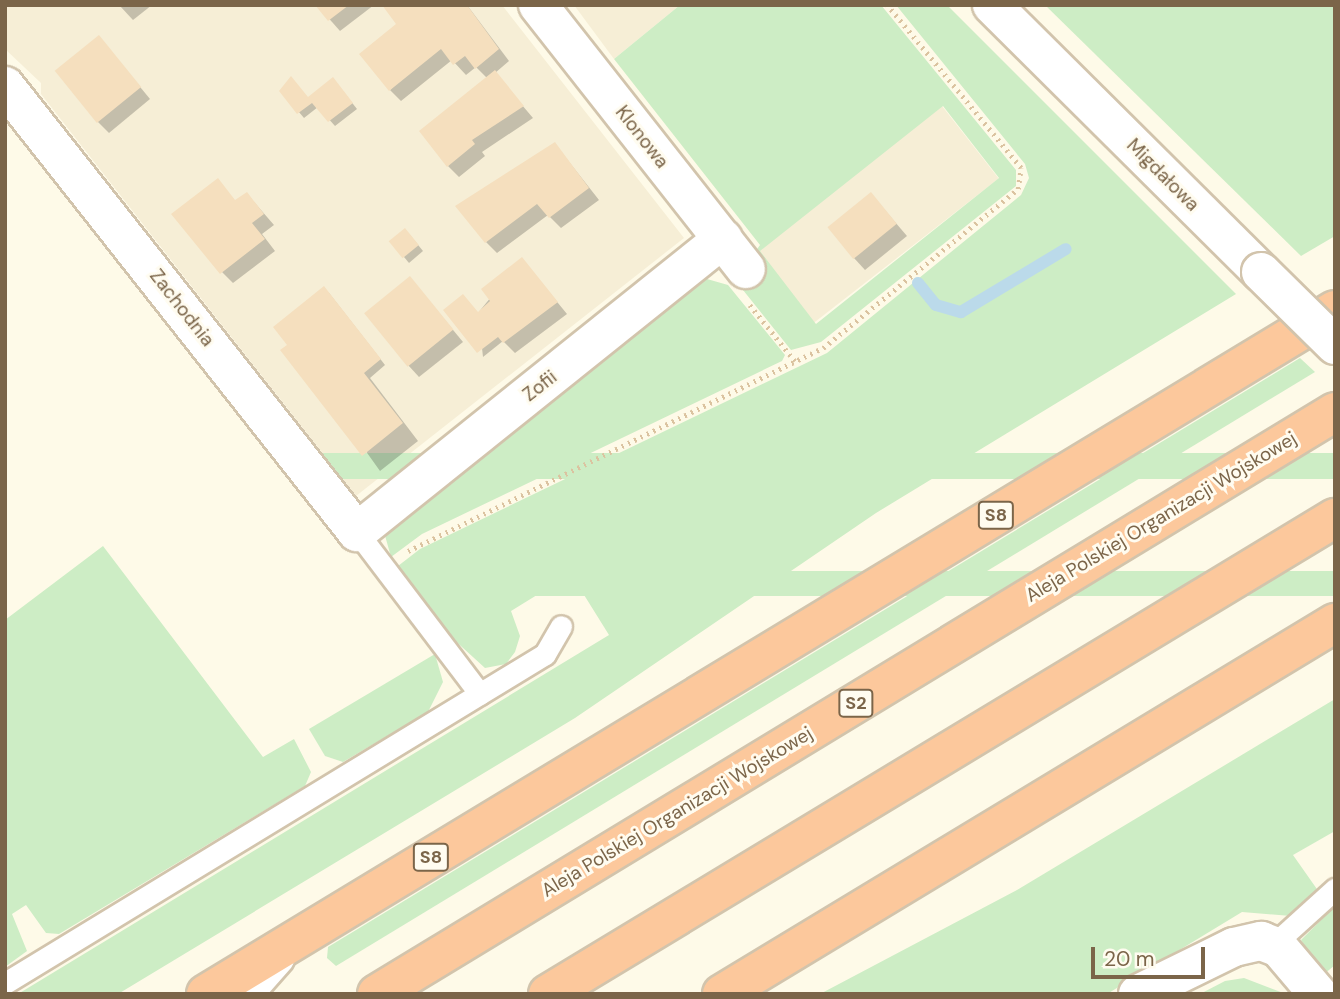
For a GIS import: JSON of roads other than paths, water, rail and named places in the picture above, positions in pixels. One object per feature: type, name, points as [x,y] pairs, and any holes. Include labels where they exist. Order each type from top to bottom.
[{"type":"highway","name":"S8","points":[[206,994],[1335,310]]},
{"type":"highway","name":"Aleja Polskiej Organizacji Wojskowej","points":[[377,994],[1335,412]]},
{"type":"highway","points":[[548,994],[1335,518]]},
{"type":"highway","points":[[722,994],[1335,623]]},
{"type":"street","name":"Klonowa","points":[[538,5],[746,269]]},
{"type":"street","name":"Migdałowa","points":[[992,5],[1335,345]]},
{"type":"street","name":"Zachodnia","points":[[5,86],[357,532]]},
{"type":"street","name":"Zofii","points":[[357,532],[723,239]]},
{"type":"street","points":[[1138,994],[1234,947],[1273,945],[1312,985]]},
{"type":"lane","points":[[357,532],[480,694]]},
{"type":"lane","points":[[5,984],[545,653],[561,626]]},
{"type":"lane","points":[[1273,945],[1335,889]]},
{"type":"lane","points":[[253,994],[310,930]]},
{"type":"waterway","points":[[918,283],[936,305],[961,312],[1066,249]]}]
